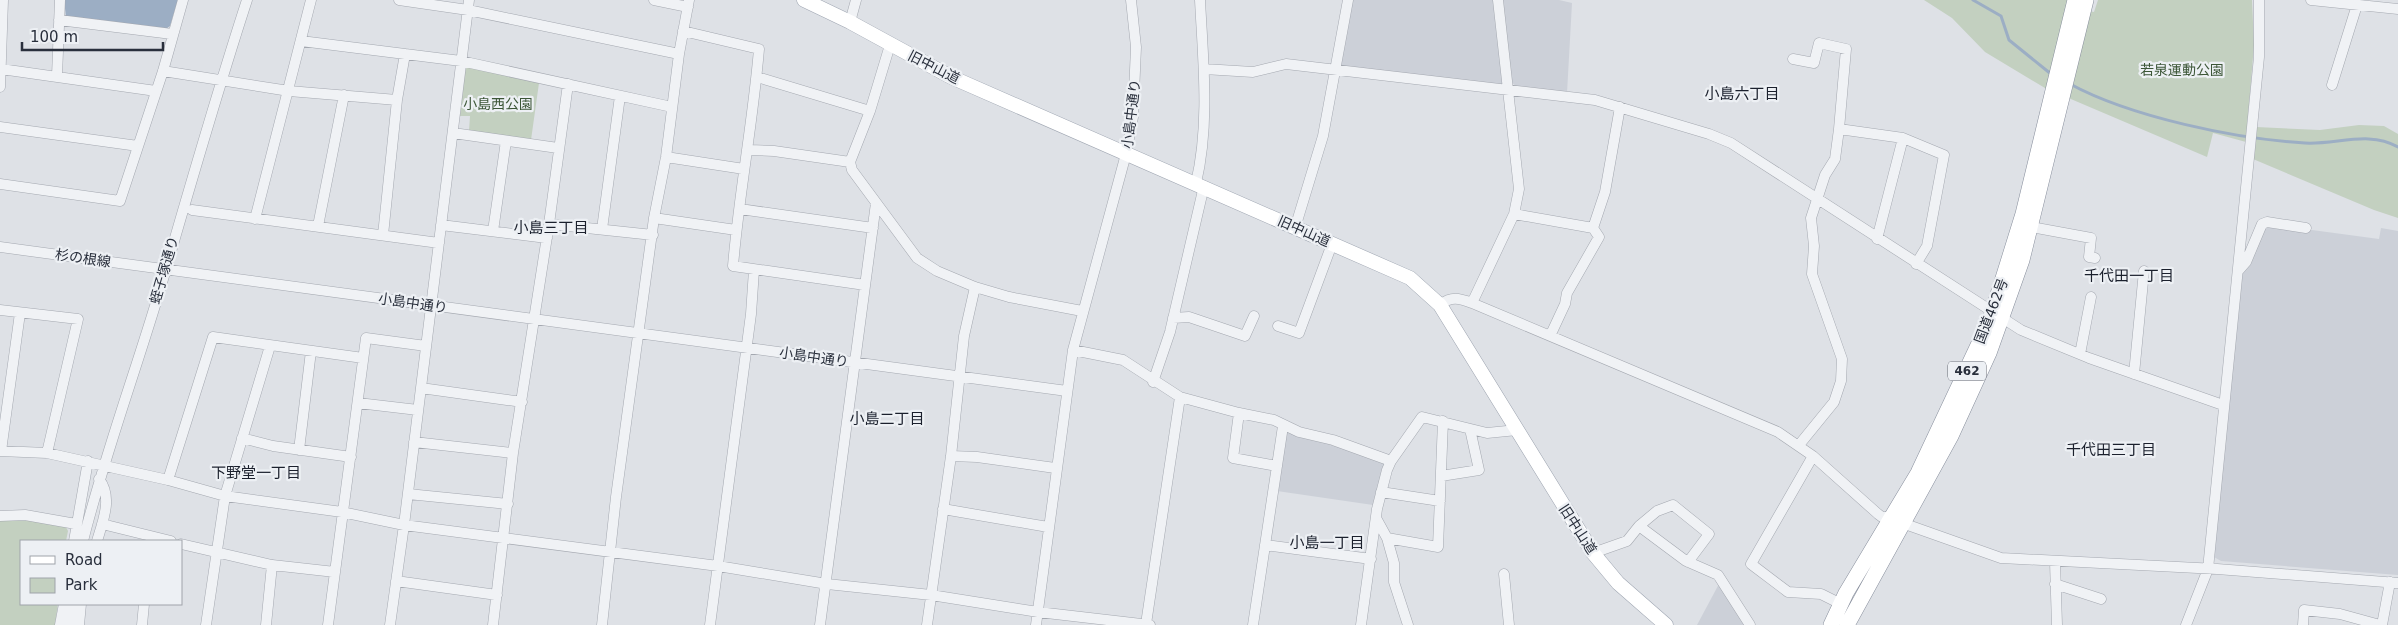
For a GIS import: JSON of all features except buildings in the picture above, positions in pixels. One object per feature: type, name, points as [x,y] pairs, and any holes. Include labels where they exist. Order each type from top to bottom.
[{"type":"highway","name":"国道462号","points":[[2068,54],[2075,0]]},
{"type":"highway","name":"国道462号","points":[[1997,315],[2020,223],[2068,54],[2086,0]]},
{"type":"highway","name":"国道462号","points":[[1847,625],[1899,520],[1918,473],[1962,382],[1997,315],[2031,227],[2056,99]]},
{"type":"highway","name":"国道462号","points":[[1831,625],[1866,558],[1899,520]]},
{"type":"main road","name":"旧中山道","points":[[804,0],[850,22],[951,77],[1410,278],[1440,305],[1593,553],[1618,583],[1666,625]]},
{"type":"street","points":[[0,88],[3,0]]},
{"type":"street","points":[[57,76],[60,0]]},
{"type":"street","points":[[0,184],[120,201],[163,71],[183,0]]},
{"type":"street","name":"蛭子塚通り","points":[[84,540],[103,465],[166,270],[221,80],[247,0]]},
{"type":"street","points":[[255,219],[311,0]]},
{"type":"street","points":[[399,0],[469,5],[679,54]]},
{"type":"street","points":[[602,625],[616,497],[640,334],[654,218],[666,157],[679,54],[688,4],[654,0]]},
{"type":"street","points":[[850,22],[856,0]]},
{"type":"street","name":"小島中通り","points":[[166,270],[1067,391],[1073,350],[1082,311],[1126,154],[1133,117],[1136,47],[1131,0]]},
{"type":"street","points":[[1153,382],[1173,318],[1200,185],[1203,154],[1204,69],[1200,0]]},
{"type":"street","points":[[1295,228],[1323,136],[1348,0]]},
{"type":"street","points":[[1472,303],[1514,214],[1519,189],[1498,0]]},
{"type":"street","points":[[2186,625],[2208,568],[2259,57],[2259,0]]},
{"type":"street","points":[[2312,0],[2398,9]]},
{"type":"street","points":[[390,625],[469,5]]},
{"type":"street","points":[[2332,85],[2356,5]]},
{"type":"street","points":[[59,20],[172,34]]},
{"type":"street","points":[[683,32],[759,49],[749,150],[744,169],[733,266],[865,285]]},
{"type":"street","points":[[301,41],[461,61],[672,107]]},
{"type":"street","points":[[1793,59],[1814,62],[1819,43],[1846,49],[1834,159],[1825,175],[1810,218],[1814,246],[1812,274],[1842,359],[1841,381],[1834,402],[1799,446]]},
{"type":"street","points":[[890,45],[870,111],[850,162],[852,170],[917,258],[937,272],[975,287],[1009,297],[1082,311]]},
{"type":"street","points":[[383,235],[397,100],[405,54]]},
{"type":"street","points":[[1204,69],[1253,72],[1286,64],[1596,100],[1709,134],[1731,144],[2020,330],[2134,374],[2223,405]]},
{"type":"street","points":[[1,68],[156,91]]},
{"type":"street","points":[[163,71],[288,91],[397,100]]},
{"type":"street","points":[[757,77],[870,111]]},
{"type":"street","points":[[493,625],[505,538],[513,453],[549,224],[568,84]]},
{"type":"street","points":[[318,226],[344,95]]},
{"type":"street","points":[[602,229],[620,96]]},
{"type":"street","points":[[1551,334],[1565,304],[1567,293],[1598,237],[1594,228],[1605,192],[1620,107]]},
{"type":"street","points":[[0,127],[138,146]]},
{"type":"street","points":[[1838,129],[1903,138],[1944,155],[1928,246],[1916,264]]},
{"type":"street","points":[[453,133],[558,148]]},
{"type":"street","points":[[1877,239],[1903,138]]},
{"type":"street","points":[[493,231],[506,141]]},
{"type":"street","points":[[749,150],[774,151],[850,162]]},
{"type":"street","points":[[666,157],[744,169]]},
{"type":"street","points":[[820,625],[827,584],[876,203]]},
{"type":"street","points":[[740,209],[873,228]]},
{"type":"street","points":[[192,210],[440,243]]},
{"type":"street","points":[[1514,214],[1594,228]]},
{"type":"street","points":[[654,218],[736,230]]},
{"type":"street","points":[[2239,270],[2246,262],[2262,224],[2267,222],[2306,228]]},
{"type":"street","points":[[549,224],[653,235]]},
{"type":"street","points":[[441,225],[546,238]]},
{"type":"street","points":[[2031,227],[2091,238],[2089,257],[2096,258]]},
{"type":"street","points":[[1278,326],[1298,333],[1332,244]]},
{"type":"street","name":"杉の根線","points":[[0,247],[166,270]]},
{"type":"street","points":[[710,625],[747,348],[754,270]]},
{"type":"street","points":[[2134,374],[2144,271]]},
{"type":"street","points":[[927,625],[951,456],[964,336],[975,287]]},
{"type":"street","points":[[2080,354],[2091,297]]},
{"type":"street","points":[[1440,305],[1449,298],[1458,298],[1472,303],[1551,334],[1741,415],[1778,432],[1813,456],[1882,517],[1899,520],[2001,558],[2208,568],[2394,583],[2381,625],[2340,614],[2304,610],[2303,625]]},
{"type":"street","points":[[0,310],[78,320],[48,453]]},
{"type":"street","points":[[20,313],[4,386],[0,451],[48,453],[168,480],[225,496],[342,512],[404,525],[718,566],[827,584],[930,595],[1038,612],[1148,625],[1180,397]]},
{"type":"street","points":[[1173,318],[1189,317],[1246,336],[1254,316]]},
{"type":"street","points":[[168,480],[213,337],[363,358]]},
{"type":"street","points":[[328,625],[366,338],[426,346]]},
{"type":"street","points":[[206,625],[225,496],[270,346]]},
{"type":"street","points":[[1073,350],[1123,360],[1153,382],[1180,397],[1239,414],[1274,420],[1283,426],[1333,440],[1390,460]]},
{"type":"street","points":[[299,450],[311,351]]},
{"type":"street","points":[[421,388],[522,402]]},
{"type":"street","points":[[1036,625],[1055,468],[1067,391]]},
{"type":"street","points":[[358,403],[418,410]]},
{"type":"street","points":[[1239,414],[1233,458],[1277,466]]},
{"type":"street","points":[[1361,625],[1376,518],[1390,460],[1422,417],[1487,433],[1517,430]]},
{"type":"street","points":[[1387,538],[1438,547],[1442,421]]},
{"type":"street","points":[[1253,625],[1283,426]]},
{"type":"street","points":[[1441,476],[1479,470],[1470,429]]},
{"type":"street","points":[[242,438],[299,450],[351,457]]},
{"type":"street","points":[[414,442],[513,453]]},
{"type":"street","points":[[951,456],[978,456],[1055,468]]},
{"type":"street","points":[[1813,456],[1751,564],[1788,592],[1822,594],[1841,604]]},
{"type":"street","points":[[74,540],[88,461]]},
{"type":"street","points":[[98,483],[105,487],[107,496],[98,540]]},
{"type":"street","points":[[1381,492],[1440,500]]},
{"type":"street","points":[[408,494],[508,504]]},
{"type":"street","points":[[1593,553],[1627,541],[1639,526],[1657,511],[1672,505],[1709,534],[1688,562]]},
{"type":"street","points":[[943,509],[1048,527]]},
{"type":"street","points":[[0,516],[25,515],[76,524]]},
{"type":"street","points":[[1376,518],[1387,538],[1394,563],[1394,582],[1408,625]]},
{"type":"street","points":[[102,524],[152,539]]},
{"type":"street","points":[[1639,526],[1688,562],[1718,575],[1750,625]]},
{"type":"street","points":[[182,544],[216,554],[272,565],[335,572]]},
{"type":"street","points":[[1265,545],[1371,559]]},
{"type":"street","points":[[2055,562],[2057,625]]},
{"type":"street","points":[[266,625],[272,565]]},
{"type":"street","points":[[1504,574],[1509,625]]},
{"type":"street","points":[[396,581],[497,595]]},
{"type":"street","points":[[2055,584],[2102,599]]},
{"type":"street","points":[[60,625],[64,605]]},
{"type":"street","points":[[69,625],[72,605]]},
{"type":"street","points":[[79,625],[81,605]]},
{"type":"street","points":[[142,625],[144,605]]},
{"type":"shaded area","points":[[1351,0],[1494,0],[1504,85],[1342,66],[1339,64]]},
{"type":"shaded area","points":[[1502,0],[1559,0],[1572,3],[1567,93],[1516,86],[1511,82]]},
{"type":"shaded area","points":[[2268,224],[2379,239],[2381,228],[2398,231],[2398,575],[2221,561],[2214,557],[2242,270],[2264,226]]},
{"type":"shaded area","points":[[1288,430],[1387,461],[1373,505],[1277,491],[1284,432]]},
{"type":"shaded area","points":[[1720,582],[1749,625],[1697,625]]},
{"type":"green space","name":"若泉運動公園","points":[[1924,0],[2067,0],[2066,7],[2094,12],[2098,0],[2252,0],[2254,45],[2246,142],[2213,133],[2207,157],[2045,88],[1985,52],[1952,18]]},
{"type":"green space","name":"小島西公園","points":[[471,66],[539,83],[531,140],[469,131],[470,116],[460,116],[465,69]]},
{"type":"green space","points":[[2359,125],[2384,126],[2398,134],[2398,218],[2374,210],[2253,159],[2256,127],[2320,130]]},
{"type":"green space","points":[[25,518],[66,527],[68,531],[66,540],[20,540],[20,605],[58,605],[55,625],[0,625],[0,519]]},
{"type":"water","points":[[64,0],[178,0],[170,26],[163,31],[66,17]]},
{"type":"waterway","points":[[1973,0],[2001,16],[2009,40],[2051,74]]},
{"type":"waterway","points":[[2070,84],[2123,107],[2216,131],[2248,137],[2305,143],[2376,139],[2398,147]]},
{"type":"district","name":"小島六丁目","points":[[1742,94]]},
{"type":"district","name":"小島三丁目","points":[[551,228]]},
{"type":"district","name":"千代田一丁目","points":[[2129,276]]},
{"type":"district","name":"小島二丁目","points":[[887,419]]},
{"type":"district","name":"千代田三丁目","points":[[2111,450]]},
{"type":"district","name":"下野堂一丁目","points":[[256,473]]},
{"type":"district","name":"小島一丁目","points":[[1327,543]]}]
